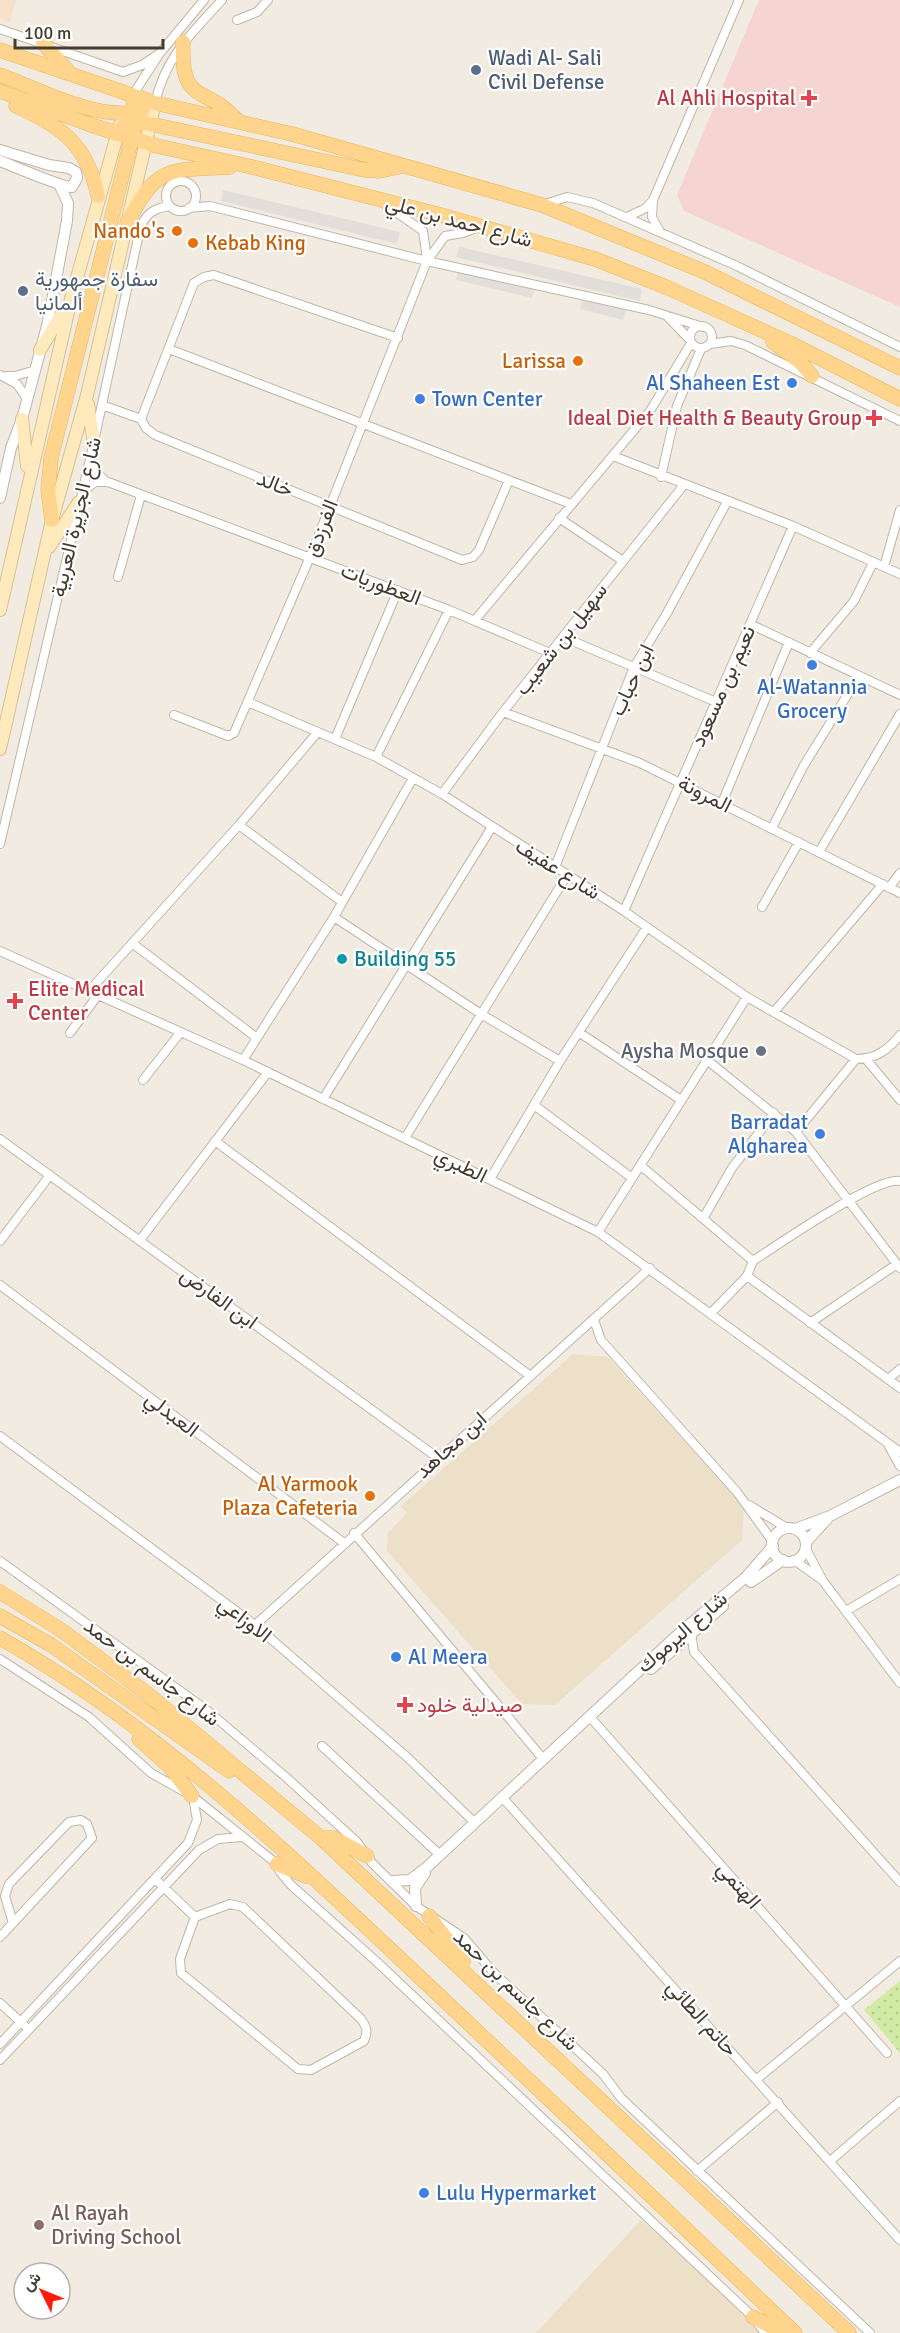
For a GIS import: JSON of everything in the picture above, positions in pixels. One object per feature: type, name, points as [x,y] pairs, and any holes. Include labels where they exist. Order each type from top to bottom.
[{"type":"main road","points":[[183,42],[182,62],[186,79],[201,96],[224,106],[238,121]]},
{"type":"main road","points":[[43,43],[69,73]]},
{"type":"main road","name":"شارع احمد بن علي","points":[[0,50],[155,103],[238,121],[407,165],[542,205],[705,272],[900,368]]},
{"type":"main road","points":[[0,75],[93,109],[133,115],[152,123],[365,170],[379,171],[407,165]]},
{"type":"main road","name":"شارع احمد بن علي","points":[[0,91],[116,134],[147,143],[248,166],[481,226],[601,262],[666,287],[790,343],[900,399]]},
{"type":"main road","points":[[52,520],[48,490],[51,458],[131,138],[132,96]]},
{"type":"main road","points":[[0,99],[52,122],[65,132],[88,165],[98,196]]},
{"type":"main road","points":[[0,610],[28,478],[71,299],[116,134],[133,115],[155,103]]},
{"type":"main road","name":"شارع الجزيرة العربية","points":[[0,749],[52,520],[87,395],[155,103]]},
{"type":"main road","points":[[127,223],[142,194],[152,182],[169,172],[248,166]]},
{"type":"main road","points":[[40,350],[71,299]]},
{"type":"main road","points":[[752,327],[788,352],[812,376]]},
{"type":"main road","points":[[87,395],[93,450]]},
{"type":"main road","points":[[22,419],[28,478]]},
{"type":"main road","points":[[46,551],[80,497]]},
{"type":"main road","name":"شارع جاسم بن حمد","points":[[0,1592],[61,1630],[131,1681],[321,1838],[849,2333]]},
{"type":"main road","points":[[0,1616],[51,1646],[229,1770],[267,1793]]},
{"type":"main road","points":[[0,1638],[40,1660],[112,1709],[226,1798],[316,1880],[795,2333]]},
{"type":"main road","points":[[112,1709],[121,1723],[186,1784],[192,1796]]},
{"type":"main road","points":[[321,1838],[337,1839],[368,1856]]},
{"type":"main road","points":[[277,1864],[316,1880]]},
{"type":"main road","points":[[429,1916],[465,1964],[469,1976]]},
{"type":"main road","points":[[753,2317],[783,2333]]},
{"type":"street","points":[[132,96],[160,53],[204,0]]},
{"type":"street","points":[[155,103],[163,73],[183,42],[222,0]]},
{"type":"street","points":[[237,20],[257,12],[268,0]]},
{"type":"street","points":[[627,217],[646,208],[653,200],[739,0]]},
{"type":"street","points":[[0,29],[123,72],[136,68],[160,53]]},
{"type":"street","points":[[0,150],[76,172],[77,178],[74,185],[69,188],[60,186],[49,178],[0,161]]},
{"type":"street","points":[[177,181],[189,184],[196,195],[189,208],[180,211],[170,206],[166,199],[167,190],[177,181]]},
{"type":"street","points":[[0,498],[11,448],[36,370],[67,220],[68,203],[60,186]]},
{"type":"street","name":"شارع احمد بن علي","points":[[196,195],[210,206]]},
{"type":"street","name":"شارع احمد بن علي","points":[[542,205],[567,197],[587,201],[660,232],[900,347]]},
{"type":"street","name":"الفرزدق","points":[[377,200],[423,231],[427,261]]},
{"type":"street","points":[[653,200],[652,217],[660,232]]},
{"type":"street","name":"شارع الجزيرة العربية","points":[[0,844],[80,497],[93,450],[140,229],[143,221],[154,210],[170,206]]},
{"type":"street","name":"شارع احمد بن علي","points":[[189,208],[210,206],[427,261],[667,315],[703,327]]},
{"type":"street","name":"الفرزدق","points":[[174,716],[228,736],[238,727],[310,557],[427,261],[445,236],[463,233],[481,226]]},
{"type":"street","points":[[102,405],[141,419],[194,283],[204,277],[214,275],[398,338]]},
{"type":"street","points":[[667,315],[690,341],[701,349]]},
{"type":"street","points":[[475,620],[650,411],[690,341],[694,328],[703,327],[711,334],[710,344]]},
{"type":"street","points":[[661,477],[679,400],[701,349],[710,344],[739,342],[900,421]]},
{"type":"street","points":[[170,349],[571,504]]},
{"type":"street","points":[[0,375],[15,376],[36,370]]},
{"type":"street","points":[[0,375],[17,384],[27,399]]},
{"type":"street","name":"خالد","points":[[141,419],[146,428],[155,435],[462,560],[473,557],[478,550],[509,480]]},
{"type":"street","points":[[93,450],[94,468],[108,482]]},
{"type":"street","points":[[613,456],[682,486],[793,526],[900,574]]},
{"type":"street","points":[[80,497],[95,482],[108,482]]},
{"type":"street","name":"العطوريات","points":[[108,482],[398,590],[550,653]]},
{"type":"street","name":"سهيل بن شعيب","points":[[442,794],[503,712],[682,486]]},
{"type":"street","points":[[118,577],[141,495]]},
{"type":"street","name":"ابن حباب","points":[[555,867],[634,667],[667,613],[727,502]]},
{"type":"street","points":[[884,567],[900,510]]},
{"type":"street","points":[[559,518],[622,561]]},
{"type":"street","name":"نعيم بن مسعود","points":[[624,910],[793,526]]},
{"type":"street","points":[[810,653],[848,610],[873,562]]},
{"type":"street","points":[[335,739],[398,590]]},
{"type":"street","points":[[376,757],[449,610]]},
{"type":"street","points":[[750,624],[900,695]]},
{"type":"street","points":[[563,637],[716,702]]},
{"type":"street","points":[[722,803],[789,642]]},
{"type":"street","points":[[772,828],[803,767],[860,676]]},
{"type":"street","name":"شارع عفيف","points":[[248,702],[376,757],[442,794],[624,910],[747,997],[856,1059]]},
{"type":"street","name":"المرونة","points":[[503,712],[640,763],[900,893]]},
{"type":"street","points":[[819,852],[900,714]]},
{"type":"street","points":[[89,991],[239,825],[317,733]]},
{"type":"street","points":[[243,1060],[334,917],[413,778]]},
{"type":"street","points":[[239,825],[342,902]]},
{"type":"street","points":[[323,1099],[492,827]]},
{"type":"street","points":[[762,907],[799,842]]},
{"type":"street","points":[[774,1012],[900,873]]},
{"type":"street","points":[[405,1138],[567,875]]},
{"type":"street","points":[[334,917],[482,1014],[560,1061]]},
{"type":"street","points":[[490,1179],[560,1061],[647,927]]},
{"type":"street","points":[[132,943],[257,1038]]},
{"type":"street","name":"الطبري","points":[[0,951],[243,1060],[598,1232],[900,1452]]},
{"type":"street","points":[[70,1033],[98,995]]},
{"type":"street","points":[[598,1232],[747,997]]},
{"type":"street","points":[[142,1080],[180,1033]]},
{"type":"street","points":[[580,1033],[681,1100]]},
{"type":"street","points":[[796,1132],[856,1059],[876,1056],[897,1046],[900,1035]]},
{"type":"street","points":[[866,1059],[900,1100]]},
{"type":"street","points":[[707,1060],[796,1132],[898,1266],[810,1323]]},
{"type":"street","points":[[140,1240],[268,1072]]},
{"type":"street","points":[[534,1105],[632,1178]]},
{"type":"street","points":[[704,1217],[732,1168],[774,1113]]},
{"type":"street","name":"ابن الفارض","points":[[0,1139],[438,1458]]},
{"type":"street","points":[[215,1142],[529,1375]]},
{"type":"street","points":[[640,1165],[704,1217],[753,1261]]},
{"type":"street","points":[[0,1241],[50,1175]]},
{"type":"street","points":[[711,1313],[747,1276],[753,1261],[848,1201],[891,1180],[900,1181]]},
{"type":"street","name":"ابن مجاهد","points":[[255,1625],[354,1533],[650,1268]]},
{"type":"street","points":[[747,1276],[900,1388]]},
{"type":"street","name":"العبدلي","points":[[0,1285],[344,1543]]},
{"type":"street","points":[[594,1320],[601,1340]]},
{"type":"street","points":[[578,1334],[594,1335],[601,1340],[746,1503],[773,1544],[777,1556],[789,1560],[823,1581]]},
{"type":"street","points":[[888,1379],[900,1369]]},
{"type":"street","name":"الاوزاعي","points":[[0,1436],[255,1625],[407,1756],[474,1822]]},
{"type":"street","name":"الطبري","points":[[885,1441],[900,1466]]},
{"type":"street","points":[[773,1544],[778,1533],[830,1516],[900,1480]]},
{"type":"street","points":[[746,1503],[802,1534],[823,1581],[899,1680]]},
{"type":"street","points":[[789,1560],[802,1555],[806,1545],[830,1516]]},
{"type":"street","points":[[354,1533],[544,1760]]},
{"type":"street","name":"شارع اليرموك","points":[[427,1867],[591,1718],[669,1643],[751,1573],[773,1544]]},
{"type":"street","name":"شارع اليرموك","points":[[591,1718],[610,1705],[759,1574],[789,1560]]},
{"type":"street","name":"شارع جاسم بن حمد","points":[[0,1561],[208,1711],[357,1842],[416,1906],[429,1916],[447,1924],[464,1938],[494,1972],[603,2074],[621,2098],[870,2333]]},
{"type":"street","points":[[846,1611],[900,1579]]},
{"type":"street","points":[[691,1633],[694,1652],[900,1882]]},
{"type":"street","points":[[675,1648],[694,1652]]},
{"type":"street","points":[[0,1659],[89,1717],[133,1758],[166,1784],[192,1796],[277,1864],[280,1872],[291,1885],[377,1962],[753,2317],[765,2333]]},
{"type":"street","name":"الهتمي","points":[[591,1718],[887,2053]]},
{"type":"street","points":[[322,1746],[440,1855]]},
{"type":"street","points":[[0,2044],[155,1880],[193,1835],[197,1814],[192,1796]]},
{"type":"street","name":"حاتم الطائي","points":[[502,1797],[900,2240]]},
{"type":"street","points":[[0,1937],[92,1838],[87,1824],[81,1820],[69,1822],[9,1884],[5,1896],[13,1923]]},
{"type":"street","points":[[0,2060],[208,1843],[226,1837],[243,1837]]},
{"type":"street","points":[[392,1881],[410,1880],[427,1867]]},
{"type":"street","points":[[416,1906],[415,1888],[427,1867]]},
{"type":"street","points":[[155,1880],[195,1917]]},
{"type":"street","points":[[230,1904],[243,1906],[361,2019],[366,2025],[368,2034],[364,2041],[310,2070],[292,2066],[181,1973],[180,1959],[195,1917],[230,1904]]},
{"type":"street","points":[[81,1959],[89,1966]]},
{"type":"street","points":[[757,2079],[900,1961]]},
{"type":"street","points":[[0,2003],[29,2030]]},
{"type":"street","points":[[830,2161],[900,2101]]},
{"type":"street","points":[[697,2171],[778,2102]]},
{"type":"shaded area","points":[[0,0],[16,0],[10,23],[0,18]]},
{"type":"shaded area","name":"Al Ahli Hospital","points":[[759,0],[900,0],[900,307],[684,211],[677,195]]},
{"type":"shaded area","points":[[223,190],[400,232],[397,244],[221,201]]},
{"type":"shaded area","points":[[460,247],[642,289],[640,301],[456,257]]},
{"type":"shaded area","points":[[458,271],[535,287],[532,298],[456,280]]},
{"type":"shaded area","points":[[582,300],[626,310],[623,320],[580,309]]},
{"type":"shaded area","points":[[573,1354],[608,1357],[744,1507],[742,1540],[555,1705],[522,1704],[387,1551],[388,1533],[407,1513],[401,1506]]},
{"type":"shaded area","points":[[641,2220],[771,2333],[536,2333]]},
{"type":"green space","points":[[900,1981],[900,2053],[864,2010]]},
{"type":"place","name":"Wadi Al- Sali Civil Defense","points":[[476,70]]},
{"type":"place","name":"Al Ahli Hospital","points":[[809,98]]},
{"type":"place","name":"Nando's","points":[[177,231]]},
{"type":"place","name":"Kebab King","points":[[193,243]]},
{"type":"place","name":"سفارة جمهورية ألمانيا","points":[[23,291]]},
{"type":"place","name":"Larissa","points":[[578,361]]},
{"type":"place","name":"Al Shaheen Est","points":[[792,383]]},
{"type":"place","name":"Town Center","points":[[420,399]]},
{"type":"place","name":"Ideal Diet Health & Beauty Group","points":[[874,418]]},
{"type":"place","name":"Al-Watannia Grocery","points":[[812,665]]},
{"type":"place","name":"Building 55","points":[[342,959]]},
{"type":"place","name":"Elite Medical Center","points":[[15,1001]]},
{"type":"place","name":"Aysha Mosque","points":[[761,1051]]},
{"type":"place","name":"Barradat Algharea","points":[[820,1134]]},
{"type":"place","name":"Al Yarmook Plaza Cafeteria","points":[[370,1496]]},
{"type":"place","name":"Al Meera","points":[[396,1657]]},
{"type":"place","name":"صيدلية خلود","points":[[405,1705]]},
{"type":"place","name":"Lulu Hypermarket","points":[[424,2193]]},
{"type":"place","name":"Al Rayah Driving School","points":[[39,2225]]}]
